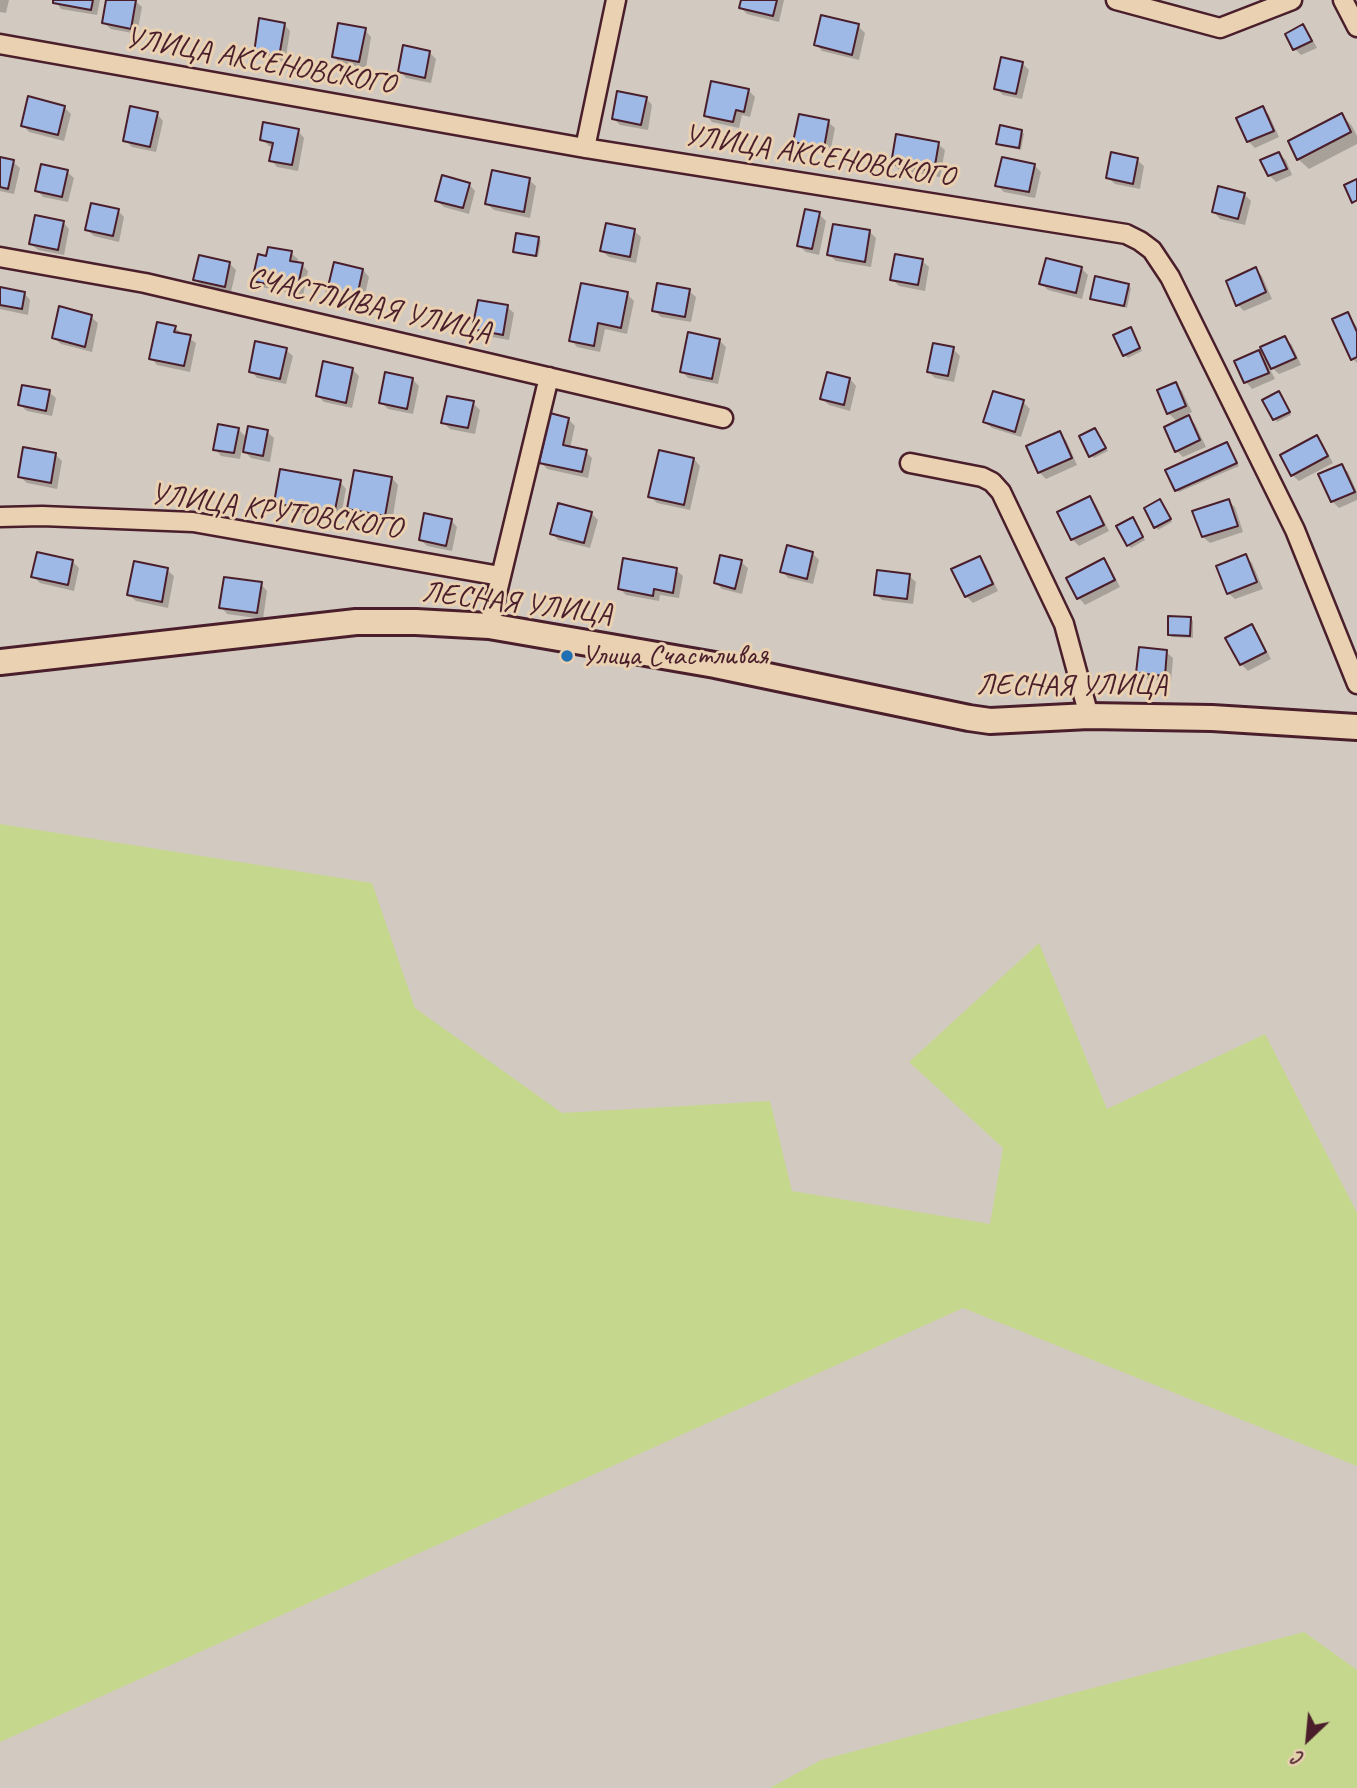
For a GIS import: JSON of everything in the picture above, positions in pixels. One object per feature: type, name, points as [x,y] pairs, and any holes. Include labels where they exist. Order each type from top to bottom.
[{"type":"main road","name":"ЛЕСНАЯ УЛИЦА","points":[[0,662],[356,622],[416,622],[489,626],[715,665],[969,718],[1212,718],[1357,727]]},
{"type":"street","points":[[585,148],[616,0]]},
{"type":"street","points":[[1116,0],[1220,28],[1292,0]]},
{"type":"street","points":[[1343,0],[1357,27]]},
{"type":"street","name":"УЛИЦА АКСЕНОВСКОГО","points":[[0,44],[585,148],[1126,234],[1152,250],[1170,277],[1289,518],[1357,684]]},
{"type":"street","name":"СЧАСТЛИВАЯ УЛИЦА","points":[[0,257],[145,283],[723,418]]},
{"type":"street","points":[[489,626],[549,377]]},
{"type":"street","points":[[910,463],[982,477],[992,482],[1001,492],[1064,624],[1089,716]]},
{"type":"street","name":"УЛИЦА КРУТОВСКОГО","points":[[0,517],[193,522],[500,576]]},
{"type":"green space","points":[[0,824],[372,883],[415,1008],[562,1113],[770,1101],[792,1191],[990,1224],[1003,1148],[909,1062],[1039,943],[1107,1109],[1265,1034],[1357,1213],[1357,1466],[963,1308],[0,1742]]},
{"type":"green space","points":[[1304,1632],[1357,1670],[1357,1788],[770,1788],[821,1760]]},
{"type":"building","points":[[53,0],[93,0],[91,10],[53,3]]},
{"type":"building","points":[[106,0],[136,0],[131,29],[102,23]]},
{"type":"building","points":[[741,0],[777,0],[773,16],[739,8]]},
{"type":"building","points":[[821,15],[859,24],[852,55],[814,45]]},
{"type":"building","points":[[259,18],[285,23],[279,57],[254,53]]},
{"type":"building","points":[[338,23],[366,28],[359,62],[332,57]]},
{"type":"building","points":[[1303,24],[1312,41],[1293,50],[1285,34]]},
{"type":"building","points":[[403,45],[430,51],[425,78],[398,72]]},
{"type":"building","points":[[1001,57],[1023,62],[1016,94],[994,89]]},
{"type":"building","points":[[711,81],[749,89],[744,112],[736,110],[733,122],[704,116]]},
{"type":"building","points":[[617,91],[647,97],[641,125],[612,119]]},
{"type":"building","points":[[28,96],[65,106],[58,135],[21,126]]},
{"type":"building","points":[[130,106],[158,112],[150,147],[123,141]]},
{"type":"building","points":[[1263,106],[1274,131],[1247,142],[1236,118]]},
{"type":"building","points":[[1342,113],[1351,132],[1297,160],[1288,141]]},
{"type":"building","points":[[799,114],[829,120],[824,148],[793,142]]},
{"type":"building","points":[[263,122],[299,129],[292,165],[269,161],[273,143],[260,140]]},
{"type":"building","points":[[1000,125],[1022,130],[1019,148],[996,144]]},
{"type":"building","points":[[896,134],[939,142],[934,171],[891,164]]},
{"type":"building","points":[[1111,152],[1138,158],[1133,184],[1106,178]]},
{"type":"building","points":[[1279,152],[1287,169],[1268,176],[1260,160]]},
{"type":"building","points":[[0,157],[14,160],[8,189],[0,187]]},
{"type":"building","points":[[1002,157],[1035,164],[1029,192],[995,186]]},
{"type":"building","points":[[41,164],[68,170],[62,197],[35,191]]},
{"type":"building","points":[[492,170],[530,178],[524,212],[485,204]]},
{"type":"building","points":[[442,175],[470,183],[463,208],[435,201]]},
{"type":"building","points":[[1357,179],[1357,200],[1352,203],[1344,185]]},
{"type":"building","points":[[1218,186],[1245,193],[1238,219],[1212,212]]},
{"type":"building","points":[[91,203],[119,209],[113,236],[85,230]]},
{"type":"building","points":[[805,209],[820,212],[812,249],[797,246]]},
{"type":"building","points":[[35,215],[64,221],[58,250],[29,244]]},
{"type":"building","points":[[606,223],[635,229],[630,257],[600,251]]},
{"type":"building","points":[[833,224],[870,230],[865,262],[827,255]]},
{"type":"building","points":[[516,233],[539,237],[536,256],[513,252]]},
{"type":"building","points":[[268,247],[292,251],[290,261],[303,263],[297,290],[252,281],[258,254],[266,256]]},
{"type":"building","points":[[895,254],[923,259],[918,285],[890,280]]},
{"type":"building","points":[[199,255],[230,262],[225,287],[193,280]]},
{"type":"building","points":[[1046,258],[1082,267],[1076,293],[1039,284]]},
{"type":"building","points":[[334,262],[363,269],[355,306],[325,299]]},
{"type":"building","points":[[1256,267],[1266,292],[1236,306],[1226,281]]},
{"type":"building","points":[[1095,276],[1129,284],[1124,306],[1090,299]]},
{"type":"building","points":[[581,283],[628,292],[621,328],[598,323],[594,346],[569,341]]},
{"type":"building","points":[[657,283],[690,289],[685,317],[652,311]]},
{"type":"building","points":[[0,287],[25,292],[22,309],[0,305]]},
{"type":"building","points":[[478,300],[508,305],[503,335],[472,329]]},
{"type":"building","points":[[59,306],[92,315],[85,347],[52,338]]},
{"type":"building","points":[[1348,312],[1357,332],[1357,357],[1351,360],[1332,319]]},
{"type":"building","points":[[157,322],[176,326],[174,332],[191,335],[184,366],[149,359]]},
{"type":"building","points":[[1131,327],[1140,348],[1123,356],[1113,335]]},
{"type":"building","points":[[688,332],[720,339],[712,379],[680,372]]},
{"type":"building","points":[[1285,336],[1296,358],[1271,369],[1260,347]]},
{"type":"building","points":[[255,341],[287,348],[280,379],[249,372]]},
{"type":"building","points":[[933,343],[954,347],[948,376],[927,372]]},
{"type":"building","points":[[1259,350],[1269,373],[1244,383],[1234,361]]},
{"type":"building","points":[[323,361],[353,368],[346,403],[316,396]]},
{"type":"building","points":[[385,372],[413,378],[407,409],[379,403]]},
{"type":"building","points":[[827,372],[850,378],[844,405],[820,399]]},
{"type":"building","points":[[1176,382],[1186,406],[1167,414],[1157,390]]},
{"type":"building","points":[[22,385],[50,390],[46,411],[18,405]]},
{"type":"building","points":[[993,391],[1024,400],[1015,432],[983,422]]},
{"type":"building","points":[[1279,391],[1290,412],[1273,420],[1262,400]]},
{"type":"building","points":[[447,396],[474,401],[468,428],[441,423]]},
{"type":"building","points":[[550,413],[569,418],[563,445],[587,450],[582,472],[539,463]]},
{"type":"building","points":[[1189,415],[1200,440],[1175,452],[1164,427]]},
{"type":"building","points":[[218,424],[239,428],[234,453],[213,450]]},
{"type":"building","points":[[248,426],[268,430],[263,456],[243,452]]},
{"type":"building","points":[[1095,428],[1106,448],[1089,457],[1079,436]]},
{"type":"building","points":[[1060,431],[1072,458],[1038,473],[1026,446]]},
{"type":"building","points":[[1317,435],[1328,456],[1291,476],[1280,455]]},
{"type":"building","points":[[1227,442],[1237,463],[1175,491],[1165,470]]},
{"type":"building","points":[[23,447],[56,453],[51,483],[18,477]]},
{"type":"building","points":[[659,450],[694,458],[684,505],[648,497]]},
{"type":"building","points":[[1342,464],[1355,492],[1331,502],[1318,474]]},
{"type":"building","points":[[280,469],[341,480],[334,515],[274,503]]},
{"type":"building","points":[[354,470],[392,477],[385,516],[347,509]]},
{"type":"building","points":[[1090,496],[1104,525],[1071,540],[1057,512]]},
{"type":"building","points":[[1160,499],[1171,519],[1154,528],[1144,508]]},
{"type":"building","points":[[1229,499],[1238,526],[1202,537],[1192,511]]},
{"type":"building","points":[[558,503],[592,512],[584,543],[550,534]]},
{"type":"building","points":[[424,513],[452,519],[446,546],[419,540]]},
{"type":"building","points":[[1133,517],[1143,537],[1127,546],[1116,526]]},
{"type":"building","points":[[787,545],[813,552],[807,579],[780,572]]},
{"type":"building","points":[[37,552],[73,560],[68,585],[31,577]]},
{"type":"building","points":[[1246,554],[1257,582],[1227,594],[1216,566]]},
{"type":"building","points":[[720,555],[742,560],[735,589],[714,583]]},
{"type":"building","points":[[980,556],[993,584],[965,597],[951,569]]},
{"type":"building","points":[[623,558],[677,568],[673,593],[654,589],[653,596],[618,589]]},
{"type":"building","points":[[1104,558],[1115,580],[1077,599],[1066,578]]},
{"type":"building","points":[[134,561],[168,568],[162,602],[127,595]]},
{"type":"building","points":[[877,570],[910,574],[907,599],[874,595]]},
{"type":"building","points":[[224,577],[262,582],[257,613],[219,608]]},
{"type":"building","points":[[1168,616],[1191,617],[1190,636],[1168,635]]},
{"type":"building","points":[[1252,624],[1266,652],[1240,665],[1225,638]]},
{"type":"building","points":[[1139,647],[1167,650],[1165,676],[1136,673]]},
{"type":"place","name":"Улица Счастливая","points":[[567,656]]}]
